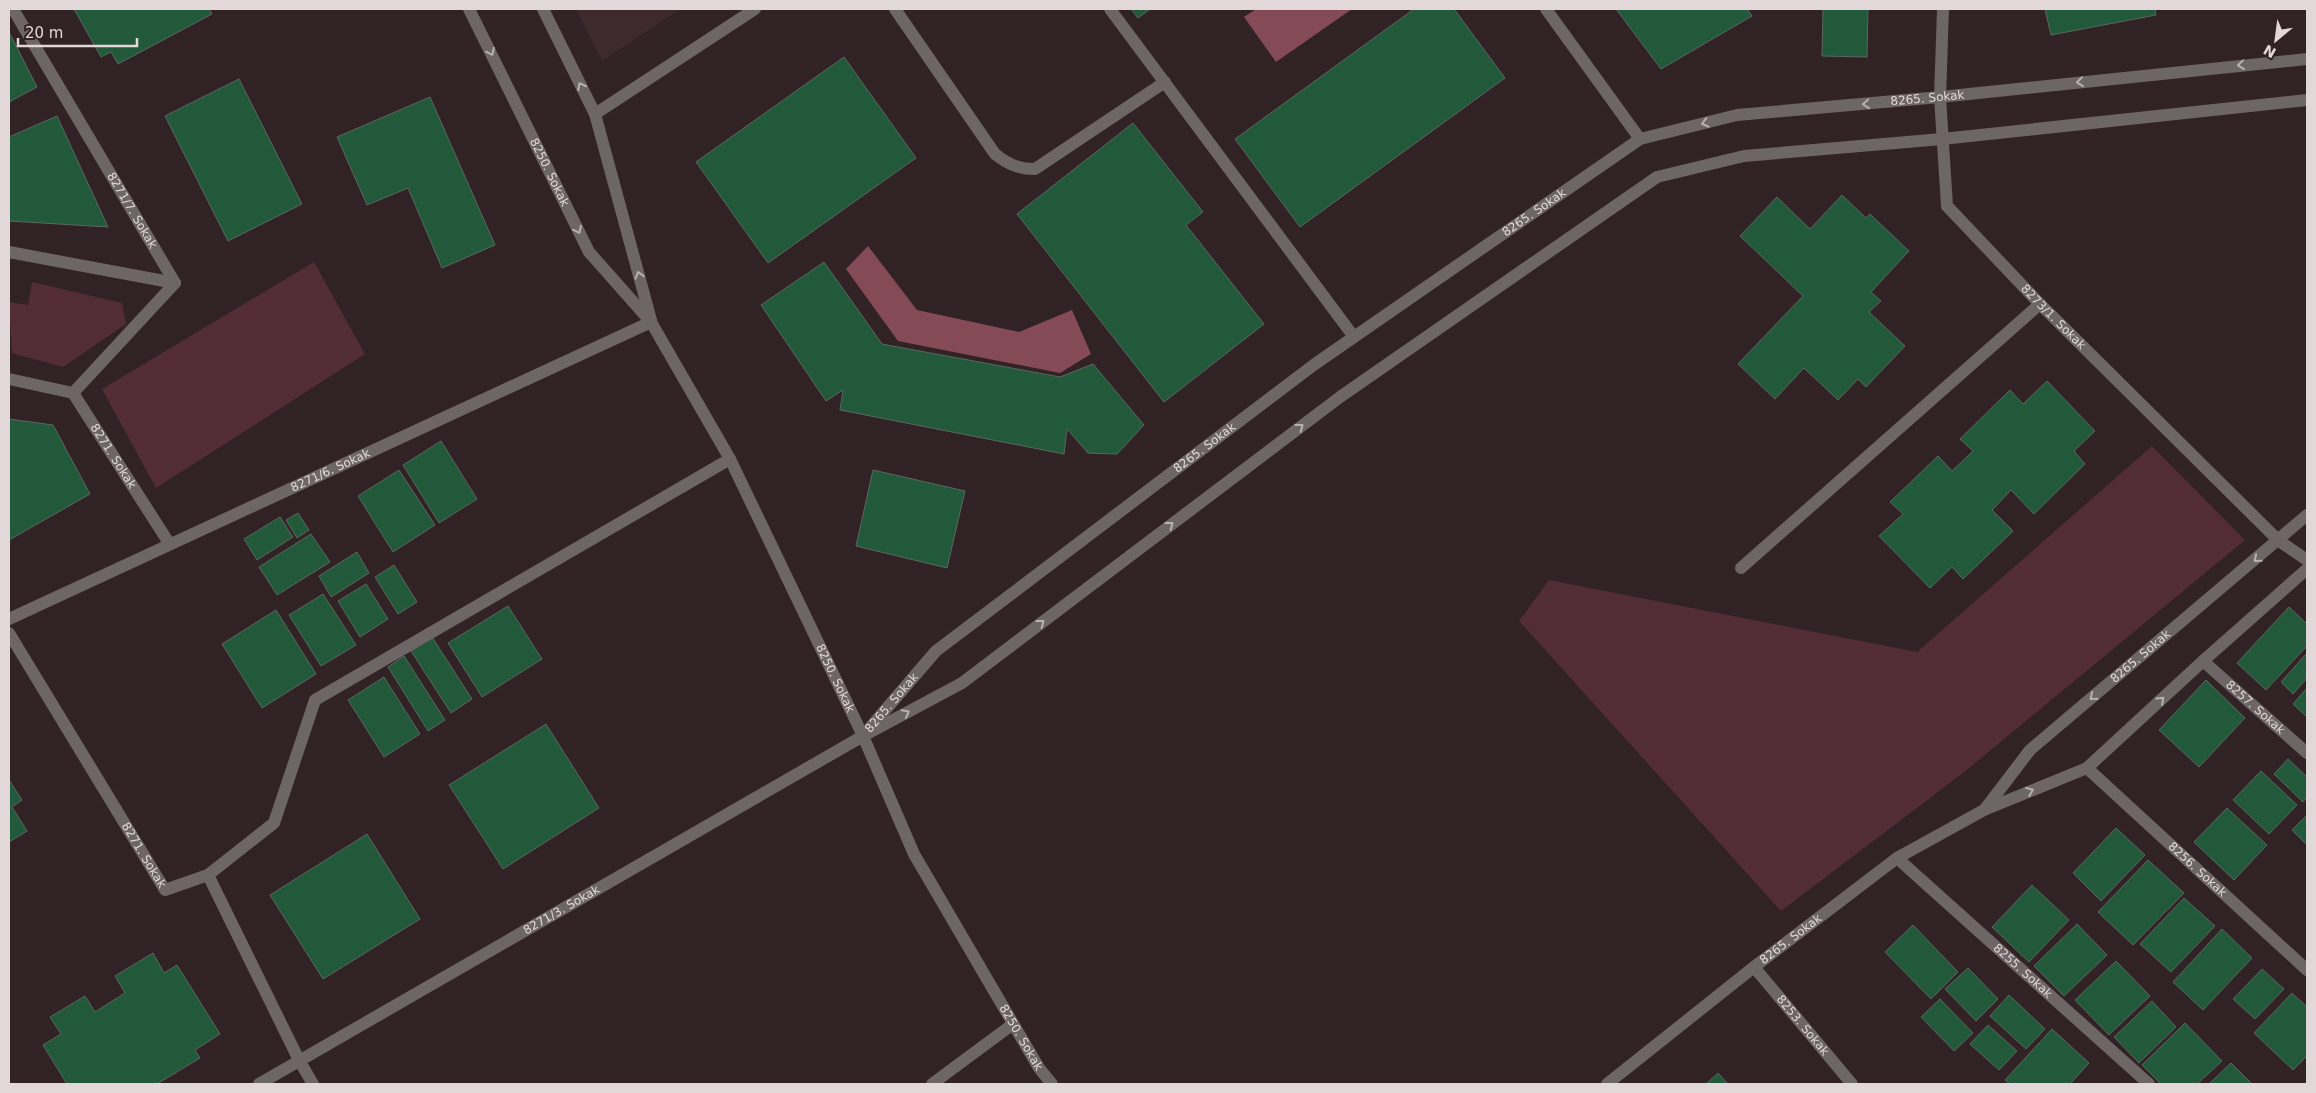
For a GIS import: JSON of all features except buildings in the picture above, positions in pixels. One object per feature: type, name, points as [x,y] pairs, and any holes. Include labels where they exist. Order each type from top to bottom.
[{"type":"street","name":"8271/7. Sokak","points":[[13,9],[175,284]]},
{"type":"street","name":"8250. Sokak","points":[[469,9],[589,252],[652,322],[730,459],[863,736],[914,854],[1039,1068],[1052,1084]]},
{"type":"street","name":"8250. Sokak","points":[[543,9],[595,114],[652,322]]},
{"type":"street","points":[[595,114],[754,9]]},
{"type":"street","points":[[895,9],[995,154],[1016,168],[1034,170],[1165,82]]},
{"type":"street","points":[[1110,9],[1354,337]]},
{"type":"street","points":[[1546,9],[1640,139]]},
{"type":"street","name":"8273/1. Sokak","points":[[1943,9],[1940,97],[1947,206],[2040,304],[2279,541],[2307,560]]},
{"type":"street","name":"8265. Sokak","points":[[863,736],[936,651],[1307,370],[1640,139],[1737,115],[1940,97],[2307,59]]},
{"type":"street","name":"8265. Sokak","points":[[863,736],[962,683],[1340,397],[1657,177],[1744,156],[1942,139],[2307,100]]},
{"type":"street","points":[[9,252],[175,284]]},
{"type":"street","points":[[9,379],[73,393],[175,284]]},
{"type":"street","points":[[1741,568],[2040,304]]},
{"type":"street","name":"8271/6. Sokak","points":[[9,619],[652,322]]},
{"type":"street","name":"8271. Sokak","points":[[73,393],[169,544]]},
{"type":"street","points":[[313,1084],[299,1060],[208,875],[274,823],[315,700],[730,459]]},
{"type":"street","name":"8265. Sokak","points":[[1984,810],[2030,750],[2279,541],[2307,515]]},
{"type":"street","name":"8265. Sokak","points":[[1607,1084],[1754,967],[1897,858],[1984,810],[2086,768],[2307,569]]},
{"type":"street","name":"8271. Sokak","points":[[9,633],[165,890],[208,875]]},
{"type":"street","name":"8257. Sokak","points":[[2203,661],[2307,753]]},
{"type":"street","name":"8271/3. Sokak","points":[[259,1084],[863,736]]},
{"type":"street","name":"8256. Sokak","points":[[2086,768],[2307,970]]},
{"type":"street","name":"8255. Sokak","points":[[1897,858],[2149,1084]]},
{"type":"street","name":"8253. Sokak","points":[[1754,967],[1852,1084]]},
{"type":"street","points":[[932,1084],[1013,1024]]},
{"type":"shaded area","points":[[576,9],[680,9],[602,61]]},
{"type":"shaded area","points":[[1256,9],[1352,9],[1276,62],[1244,17]]},
{"type":"shaded area","points":[[868,246],[917,310],[1019,332],[1072,310],[1091,354],[1060,373],[898,341],[846,269]]},
{"type":"shaded area","points":[[314,262],[365,354],[156,488],[102,389]]},
{"type":"shaded area","points":[[32,282],[122,303],[126,324],[63,367],[12,353],[9,302],[28,305]]},
{"type":"shaded area","points":[[2152,446],[2245,540],[1963,773],[1781,911],[1519,621],[1549,580],[1917,652]]}]
